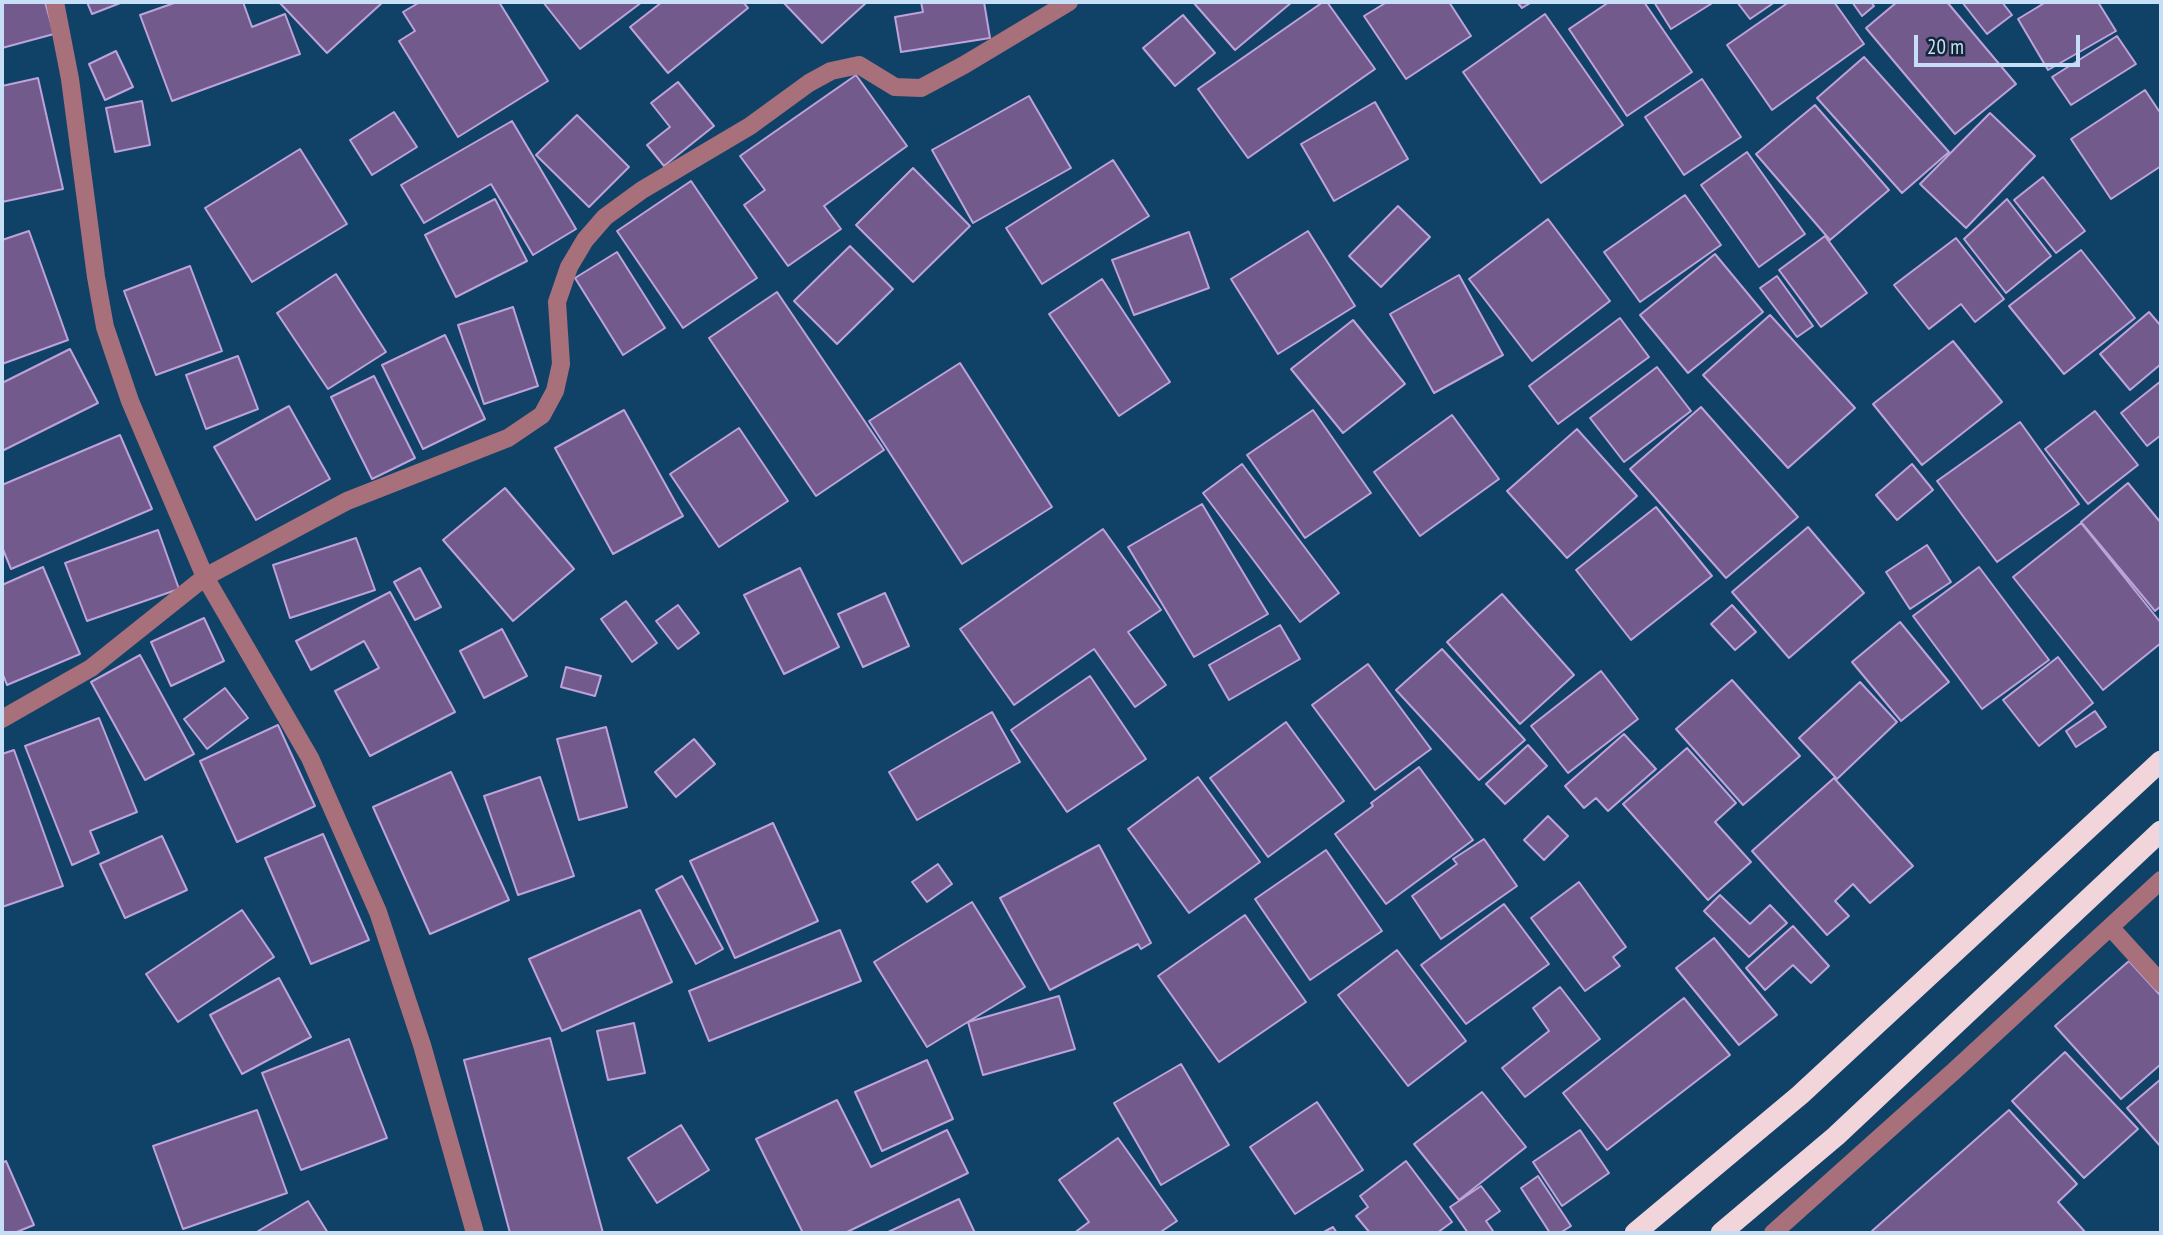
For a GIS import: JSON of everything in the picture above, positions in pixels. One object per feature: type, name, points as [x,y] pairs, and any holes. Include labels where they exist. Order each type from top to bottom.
[{"type":"highway","points":[[1635,1233],[1800,1095],[2161,761]]},
{"type":"highway","points":[[1721,1233],[1836,1136],[2161,831]]},
{"type":"street","points":[[55,2],[70,79],[105,327],[130,401],[205,577],[310,758],[379,912],[422,1045],[475,1233]]},
{"type":"street","points":[[2,719],[91,668],[205,577],[347,501],[508,438],[542,415],[555,391],[561,364],[557,302],[569,267],[585,240],[605,217],[642,190],[750,126],[831,71],[859,65],[895,87],[921,88],[1069,2]]},
{"type":"street","points":[[1773,1233],[2161,880]]},
{"type":"street","points":[[2111,928],[2161,983]]},
{"type":"building","points":[[2,2],[45,2],[54,34],[2,48]]},
{"type":"building","points":[[87,2],[123,2],[92,14]]},
{"type":"building","points":[[177,2],[243,2],[252,27],[285,14],[300,54],[172,101],[140,15]]},
{"type":"building","points":[[279,2],[383,2],[327,53]]},
{"type":"building","points":[[420,2],[499,2],[548,81],[458,137],[399,41],[415,31],[403,12]]},
{"type":"building","points":[[543,2],[642,2],[580,49]]},
{"type":"building","points":[[662,2],[743,2],[748,8],[668,73],[630,27]]},
{"type":"building","points":[[783,2],[867,2],[822,43]]},
{"type":"building","points":[[921,2],[984,2],[990,38],[901,52],[895,17],[923,12]]},
{"type":"building","points":[[1193,2],[1292,2],[1235,50]]},
{"type":"building","points":[[1323,2],[1327,2],[1375,69],[1248,158],[1198,89]]},
{"type":"building","points":[[1387,2],[1449,2],[1471,36],[1406,79],[1364,16]]},
{"type":"building","points":[[1517,2],[1532,2],[1522,8]]},
{"type":"building","points":[[1609,2],[1644,2],[1692,72],[1627,116],[1569,29]]},
{"type":"building","points":[[1654,2],[1714,2],[1671,29]]},
{"type":"building","points":[[1737,2],[1775,2],[1750,19]]},
{"type":"building","points":[[1789,2],[1834,2],[1864,44],[1772,110],[1727,45]]},
{"type":"building","points":[[1852,2],[1871,2],[1874,6],[1862,16]]},
{"type":"building","points":[[1897,2],[1947,2],[2016,84],[1955,134],[1866,28]]},
{"type":"building","points":[[1962,2],[2002,2],[2012,15],[1987,34]]},
{"type":"building","points":[[2046,2],[2098,2],[2116,31],[2048,70],[2018,19]]},
{"type":"building","points":[[1545,14],[1623,125],[1541,183],[1463,72]]},
{"type":"building","points":[[1183,15],[1215,53],[1175,86],[1143,48]]},
{"type":"building","points":[[2117,36],[2136,64],[2071,105],[2052,77]]},
{"type":"building","points":[[116,51],[133,87],[105,100],[89,64]]},
{"type":"building","points":[[1864,57],[1949,152],[1902,193],[1817,98]]},
{"type":"building","points":[[856,75],[907,146],[824,206],[841,229],[788,266],[744,205],[765,190],[740,156]]},
{"type":"building","points":[[38,78],[63,189],[2,202],[2,86]]},
{"type":"building","points":[[1702,79],[1741,137],[1684,175],[1645,117]]},
{"type":"building","points":[[678,82],[714,126],[664,166],[647,145],[670,127],[651,103]]},
{"type":"building","points":[[2145,90],[2161,114],[2161,166],[2111,199],[2071,139]]},
{"type":"building","points":[[1029,96],[1071,168],[973,223],[932,150]]},
{"type":"building","points":[[142,101],[150,145],[115,152],[106,108]]},
{"type":"building","points":[[1375,102],[1408,159],[1334,201],[1301,144]]},
{"type":"building","points":[[1815,105],[1889,190],[1830,240],[1756,154]]},
{"type":"building","points":[[394,112],[417,147],[372,175],[350,140]]},
{"type":"building","points":[[1990,113],[2035,156],[1966,228],[1920,184]]},
{"type":"building","points":[[577,115],[629,167],[589,207],[536,155]]},
{"type":"building","points":[[512,121],[576,229],[533,255],[491,184],[424,223],[401,185]]},
{"type":"building","points":[[300,149],[347,224],[252,282],[205,208]]},
{"type":"building","points":[[1747,152],[1805,234],[1759,267],[1701,185]]},
{"type":"building","points":[[1113,160],[1149,216],[1042,284],[1006,228]]},
{"type":"building","points":[[913,168],[970,226],[913,282],[856,225]]},
{"type":"building","points":[[2043,177],[2085,231],[2056,253],[2014,200]]},
{"type":"building","points":[[691,181],[757,278],[683,328],[617,231]]},
{"type":"building","points":[[1685,195],[1721,245],[1640,302],[1604,252]]},
{"type":"building","points":[[495,199],[527,261],[456,297],[425,235]]},
{"type":"building","points":[[2007,199],[2051,256],[2006,293],[1964,239]]},
{"type":"building","points":[[1398,206],[1430,237],[1381,287],[1349,256]]},
{"type":"building","points":[[1548,219],[1610,301],[1532,361],[1469,279]]},
{"type":"building","points":[[29,231],[68,340],[2,364],[2,240]]},
{"type":"building","points":[[1308,231],[1355,306],[1278,354],[1231,279]]},
{"type":"building","points":[[1189,232],[1209,288],[1134,315],[1112,260]]},
{"type":"building","points":[[1825,236],[1867,293],[1821,327],[1779,270]]},
{"type":"building","points":[[1956,238],[2004,299],[1975,322],[1961,304],[1929,329],[1894,285]]},
{"type":"building","points":[[850,246],[893,289],[837,344],[794,301]]},
{"type":"building","points":[[2081,250],[2135,318],[2064,374],[2009,306]]},
{"type":"building","points":[[617,252],[665,328],[623,355],[575,278]]},
{"type":"building","points":[[1715,254],[1763,312],[1688,373],[1640,315]]},
{"type":"building","points":[[190,266],[222,351],[156,375],[124,291]]},
{"type":"building","points":[[336,274],[386,352],[328,389],[277,313]]},
{"type":"building","points":[[1459,275],[1503,355],[1434,393],[1390,314]]},
{"type":"building","points":[[1777,276],[1813,326],[1797,337],[1760,288]]},
{"type":"building","points":[[1102,279],[1170,382],[1119,416],[1049,314]]},
{"type":"building","points":[[777,292],[884,450],[816,496],[709,338]]},
{"type":"building","points":[[513,307],[538,386],[484,404],[458,325]]},
{"type":"building","points":[[2149,312],[2161,326],[2161,364],[2130,390],[2100,354]]},
{"type":"building","points":[[1770,315],[1855,408],[1788,468],[1703,375]]},
{"type":"building","points":[[1620,318],[1649,357],[1558,424],[1529,386]]},
{"type":"building","points":[[1353,320],[1405,384],[1343,433],[1291,369]]},
{"type":"building","points":[[445,335],[485,419],[423,449],[382,365]]},
{"type":"building","points":[[1953,341],[2002,402],[1922,465],[1873,404]]},
{"type":"building","points":[[70,349],[98,403],[2,451],[2,383]]},
{"type":"building","points":[[238,356],[258,409],[206,429],[186,375]]},
{"type":"building","points":[[960,363],[1052,507],[962,564],[869,421]]},
{"type":"building","points":[[1657,367],[1691,411],[1624,462],[1590,418]]},
{"type":"building","points":[[374,376],[415,458],[372,479],[331,397]]},
{"type":"building","points":[[2161,381],[2161,435],[2147,446],[2121,413]]},
{"type":"building","points":[[289,406],[330,479],[256,520],[214,447]]},
{"type":"building","points":[[1701,407],[1798,517],[1726,578],[1630,469]]},
{"type":"building","points":[[624,410],[683,516],[613,554],[555,448]]},
{"type":"building","points":[[1313,410],[1371,493],[1305,538],[1247,455]]},
{"type":"building","points":[[2095,411],[2138,465],[2088,504],[2045,449]]},
{"type":"building","points":[[1452,415],[1499,479],[1420,536],[1374,472]]},
{"type":"building","points":[[2020,422],[2079,504],[1997,562],[1937,481]]},
{"type":"building","points":[[739,428],[788,501],[719,547],[670,474]]},
{"type":"building","points":[[1577,429],[1637,496],[1567,558],[1507,491]]},
{"type":"building","points":[[120,435],[152,509],[11,569],[2,547],[2,485]]},
{"type":"building","points":[[1242,464],[1339,593],[1300,622],[1203,493]]},
{"type":"building","points":[[1912,464],[1933,490],[1897,520],[1876,495]]},
{"type":"building","points":[[2128,483],[2161,523],[2161,606],[2155,611],[2081,522]]},
{"type":"building","points":[[505,488],[574,569],[513,621],[443,540]]},
{"type":"building","points":[[1202,504],[1268,614],[1194,657],[1128,547]]},
{"type":"building","points":[[1656,507],[1712,576],[1631,640],[1576,570]]},
{"type":"building","points":[[2081,523],[2161,623],[2161,643],[2103,690],[2013,577]]},
{"type":"building","points":[[1808,527],[1864,593],[1789,658],[1732,592]]},
{"type":"building","points":[[1103,529],[1161,610],[1128,632],[1166,685],[1135,707],[1094,649],[1014,705],[960,629]]},
{"type":"building","points":[[158,530],[179,589],[87,621],[65,563]]},
{"type":"building","points":[[356,538],[375,590],[290,618],[273,565]]},
{"type":"building","points":[[1927,545],[1951,582],[1910,609],[1886,572]]},
{"type":"building","points":[[43,567],[80,654],[7,685],[2,672],[2,585]]},
{"type":"building","points":[[1979,567],[2049,660],[1982,709],[1913,616]]},
{"type":"building","points":[[420,568],[441,607],[415,620],[394,582]]},
{"type":"building","points":[[800,568],[839,647],[784,674],[744,595]]},
{"type":"building","points":[[390,592],[455,712],[370,756],[335,691],[379,668],[364,641],[311,670],[296,641]]},
{"type":"building","points":[[885,593],[909,646],[863,667],[838,614]]},
{"type":"building","points":[[1502,594],[1574,675],[1520,724],[1447,642]]},
{"type":"building","points":[[626,601],[657,643],[632,662],[601,619]]},
{"type":"building","points":[[678,605],[699,633],[678,649],[656,621]]},
{"type":"building","points":[[1732,605],[1756,632],[1735,650],[1711,624]]},
{"type":"building","points":[[204,618],[224,661],[171,686],[151,642]]},
{"type":"building","points":[[1900,622],[1949,682],[1901,721],[1852,662]]},
{"type":"building","points":[[1280,625],[1300,659],[1229,700],[1209,665]]},
{"type":"building","points":[[502,629],[527,676],[484,698],[460,651]]},
{"type":"building","points":[[1442,649],[1525,740],[1479,780],[1396,690]]},
{"type":"building","points":[[140,655],[194,754],[145,780],[91,682]]},
{"type":"building","points":[[2058,657],[2093,703],[2039,746],[2003,700]]},
{"type":"building","points":[[1368,664],[1431,749],[1375,790],[1312,705]]},
{"type":"building","points":[[566,667],[601,676],[595,696],[561,687]]},
{"type":"building","points":[[1601,671],[1638,719],[1568,773],[1531,726]]},
{"type":"building","points":[[1090,676],[1146,759],[1067,812],[1011,730]]},
{"type":"building","points":[[1732,680],[1800,756],[1743,805],[1676,729]]},
{"type":"building","points":[[1860,682],[1897,722],[1837,779],[1799,738]]},
{"type":"building","points":[[225,688],[248,718],[207,749],[184,719]]},
{"type":"building","points":[[2095,711],[2106,727],[2076,747],[2066,731]]},
{"type":"building","points":[[992,712],[1020,762],[917,820],[889,772]]},
{"type":"building","points":[[99,718],[137,812],[90,831],[99,853],[72,865],[25,746]]},
{"type":"building","points":[[1286,722],[1344,801],[1268,857],[1210,778]]},
{"type":"building","points":[[278,725],[315,806],[237,842],[200,761]]},
{"type":"building","points":[[606,727],[627,807],[579,820],[557,739]]},
{"type":"building","points":[[1624,734],[1656,769],[1608,811],[1596,798],[1584,808],[1565,786]]},
{"type":"building","points":[[694,739],[715,764],[676,797],[655,772]]},
{"type":"building","points":[[1528,745],[1547,766],[1505,804],[1486,784]]},
{"type":"building","points":[[1687,748],[1736,803],[1715,822],[1751,862],[1708,900],[1623,804]]},
{"type":"building","points":[[14,750],[63,886],[2,907],[2,754]]},
{"type":"building","points":[[1419,767],[1473,840],[1386,904],[1335,834]]},
{"type":"building","points":[[451,772],[509,900],[430,934],[373,807]]},
{"type":"building","points":[[540,777],[574,876],[518,895],[484,796]]},
{"type":"building","points":[[1198,777],[1260,862],[1189,913],[1128,829]]},
{"type":"building","points":[[1834,778],[1913,866],[1870,903],[1853,884],[1835,901],[1849,916],[1827,935],[1752,851]]},
{"type":"building","points":[[1548,816],[1568,836],[1544,860],[1524,840]]},
{"type":"building","points":[[773,823],[818,921],[735,958],[690,861]]},
{"type":"building","points":[[323,834],[369,940],[311,964],[265,858]]},
{"type":"building","points":[[162,836],[187,890],[125,918],[100,864]]},
{"type":"building","points":[[1484,839],[1517,886],[1441,939],[1412,896],[1457,864],[1453,859]]},
{"type":"building","points":[[1099,845],[1151,943],[1141,949],[1138,944],[1050,990],[1000,898]]},
{"type":"building","points":[[1326,850],[1382,931],[1310,980],[1255,899]]},
{"type":"building","points":[[938,864],[952,884],[927,902],[912,882]]},
{"type":"building","points":[[682,876],[723,949],[696,964],[656,890]]},
{"type":"building","points":[[1579,882],[1626,947],[1613,957],[1620,966],[1585,991],[1531,918]]},
{"type":"building","points":[[1720,895],[1750,924],[1770,905],[1787,923],[1749,957],[1704,911]]},
{"type":"building","points":[[972,902],[1025,987],[927,1047],[874,962]]},
{"type":"building","points":[[1504,904],[1549,964],[1466,1024],[1421,965]]},
{"type":"building","points":[[242,910],[274,957],[178,1022],[146,974]]},
{"type":"building","points":[[640,910],[672,982],[562,1031],[529,959]]},
{"type":"building","points":[[1245,915],[1306,1002],[1219,1062],[1158,976]]},
{"type":"building","points":[[1793,926],[1829,966],[1811,983],[1793,965],[1765,990],[1746,968]]},
{"type":"building","points":[[840,930],[861,981],[709,1041],[689,991]]},
{"type":"building","points":[[1714,938],[1777,1015],[1739,1045],[1676,968]]},
{"type":"building","points":[[1397,950],[1466,1041],[1408,1086],[1338,995]]},
{"type":"building","points":[[2129,961],[2161,996],[2161,1064],[2121,1099],[2055,1026]]},
{"type":"building","points":[[279,978],[311,1037],[242,1074],[210,1015]]},
{"type":"building","points":[[1560,987],[1600,1039],[1525,1097],[1502,1068],[1549,1031],[1533,1008]]},
{"type":"building","points":[[1059,996],[1075,1049],[983,1075],[968,1022]]},
{"type":"building","points":[[1684,998],[1730,1055],[1607,1150],[1563,1093]]},
{"type":"building","points":[[634,1023],[645,1073],[608,1080],[597,1031]]},
{"type":"building","points":[[550,1038],[603,1233],[510,1233],[464,1060]]},
{"type":"building","points":[[349,1039],[387,1138],[301,1170],[262,1073]]},
{"type":"building","points":[[2065,1052],[2138,1129],[2084,1178],[2012,1101]]},
{"type":"building","points":[[927,1060],[953,1119],[882,1151],[855,1092]]},
{"type":"building","points":[[1181,1064],[1229,1145],[1161,1185],[1114,1103]]},
{"type":"building","points":[[2161,1079],[2161,1147],[2127,1108]]},
{"type":"building","points":[[1482,1092],[1526,1147],[1459,1200],[1414,1144]]},
{"type":"building","points":[[837,1100],[871,1167],[947,1130],[968,1173],[845,1233],[803,1233],[756,1139]]},
{"type":"building","points":[[1317,1102],[1363,1170],[1295,1214],[1250,1147]]},
{"type":"building","points":[[257,1110],[287,1193],[183,1229],[153,1146]]},
{"type":"building","points":[[2009,1110],[2077,1184],[2058,1202],[2086,1233],[1872,1231]]},
{"type":"building","points":[[681,1125],[709,1170],[657,1203],[628,1158]]},
{"type":"building","points":[[1580,1130],[1609,1173],[1562,1206],[1533,1162]]},
{"type":"building","points":[[1118,1138],[1177,1221],[1159,1233],[1074,1233],[1089,1222],[1059,1180]]},
{"type":"building","points":[[6,1161],[34,1225],[14,1233],[2,1233],[2,1163]]},
{"type":"building","points":[[1406,1161],[1452,1222],[1437,1233],[1370,1233],[1356,1216],[1368,1207],[1360,1196]]},
{"type":"building","points":[[1538,1176],[1571,1226],[1560,1233],[1550,1233],[1521,1188]]},
{"type":"building","points":[[1481,1186],[1500,1211],[1486,1221],[1493,1231],[1468,1233],[1450,1207]]},
{"type":"building","points":[[959,1199],[975,1233],[886,1233]]},
{"type":"building","points":[[308,1201],[328,1233],[255,1233]]},
{"type":"building","points":[[1333,1227],[1337,1233],[1322,1233]]}]
